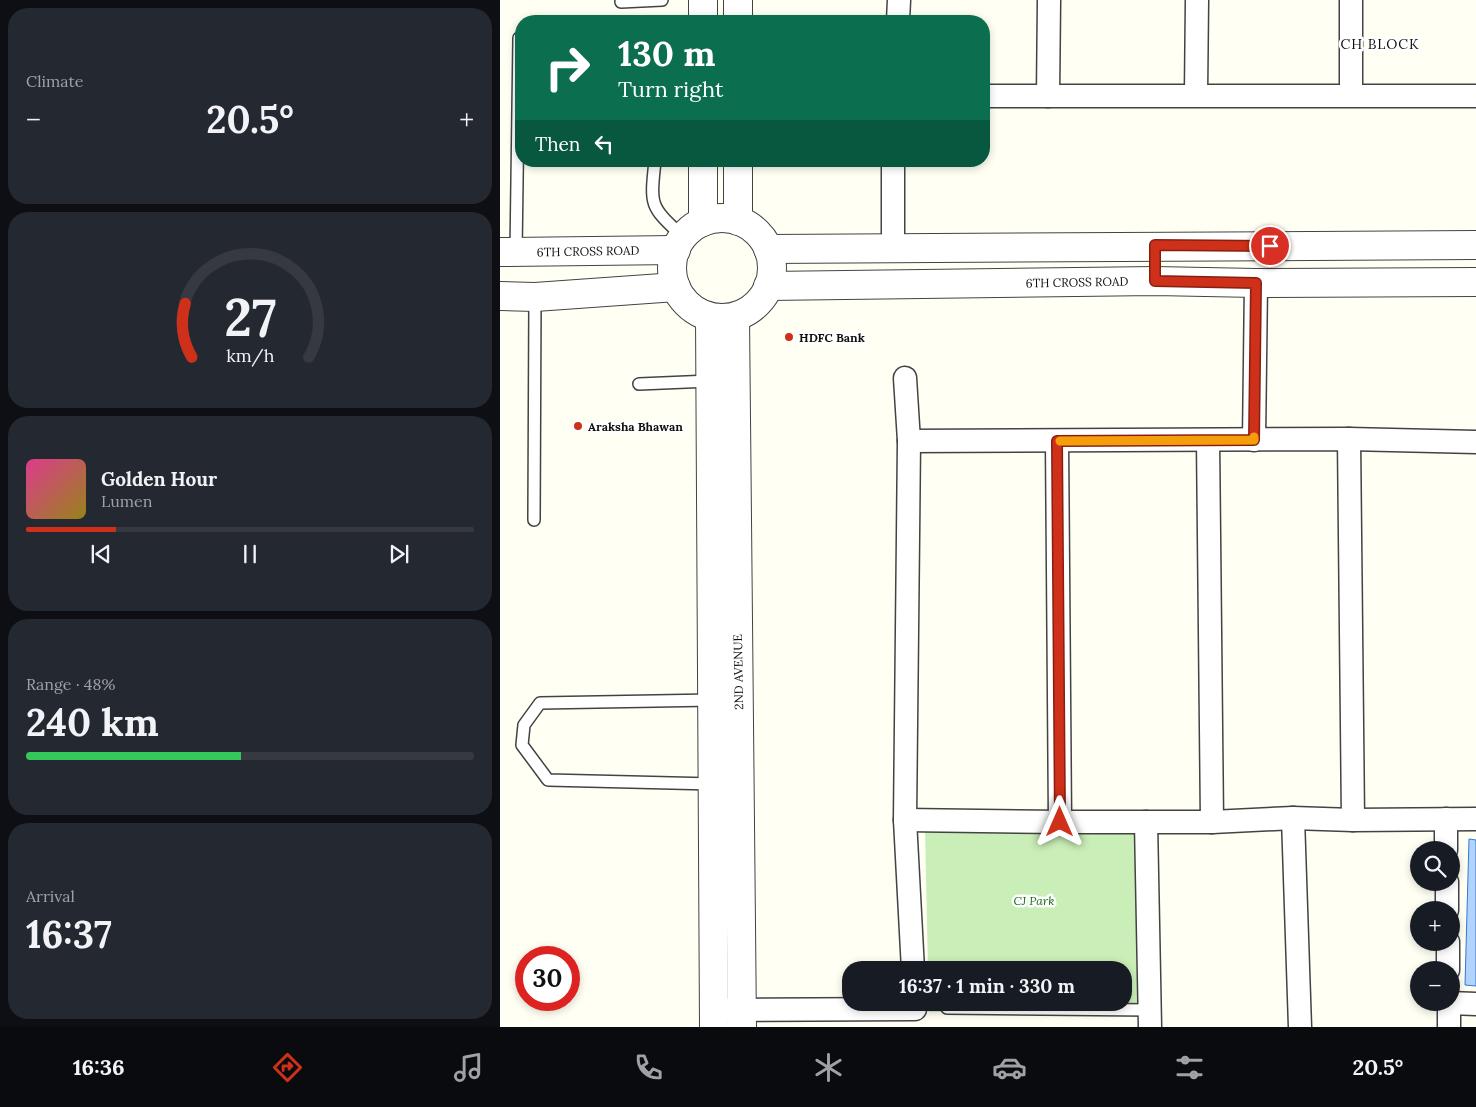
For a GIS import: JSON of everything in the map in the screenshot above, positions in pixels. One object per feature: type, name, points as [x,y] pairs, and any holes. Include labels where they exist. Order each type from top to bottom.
[{"type":"street","points":[[703,0],[703,15]]},
{"type":"street","points":[[738,0],[738,15]]},
{"type":"street","points":[[899,15],[900,0]]},
{"type":"street","points":[[1048,96],[1049,0]]},
{"type":"street","points":[[1196,94],[1197,0]]},
{"type":"street","points":[[1351,0],[1351,95]]},
{"type":"street","points":[[990,96],[1196,94],[1476,96]]},
{"type":"street","points":[[687,237],[723,218],[738,221],[754,230],[771,254],[772,277],[765,294],[754,308],[722,317],[692,308],[679,296],[673,280],[672,258],[687,237],[702,167]]},
{"type":"street","points":[[738,167],[738,221]]},
{"type":"street","points":[[893,167],[893,248]]},
{"type":"street","name":"6TH CROSS ROAD","points":[[508,252],[687,237]]},
{"type":"street","points":[[768,249],[1155,245],[1476,245]]},
{"type":"street","points":[[1155,245],[1155,281]]},
{"type":"street","points":[[1346,246],[1348,283]]},
{"type":"street","name":"6TH CROSS ROAD","points":[[768,286],[1155,281],[1256,283],[1476,282]]},
{"type":"street","points":[[1254,440],[1256,283]]},
{"type":"street","points":[[500,296],[536,298],[676,287]]},
{"type":"street","name":"2ND AVENUE","points":[[714,1019],[710,381],[722,317]]},
{"type":"street","name":"2ND AVENUE","points":[[722,317],[742,1019]]},
{"type":"street","points":[[905,378],[908,441],[905,820],[913,961]]},
{"type":"street","points":[[1349,439],[1353,820]]},
{"type":"street","points":[[908,441],[1349,439],[1476,442]]},
{"type":"street","points":[[1208,440],[1212,822]]},
{"type":"street","points":[[1057,441],[1060,822]]},
{"type":"street","points":[[905,820],[1212,822],[1293,818],[1353,820],[1476,818]]},
{"type":"street","points":[[1293,818],[1300,1027]]},
{"type":"street","points":[[1446,819],[1446,841]]},
{"type":"street","points":[[1146,822],[1150,1019]]},
{"type":"street","points":[[1460,1003],[1476,1004]]},
{"type":"street","points":[[1448,1011],[1449,1027]]},
{"type":"street","points":[[714,1019],[914,1013]]},
{"type":"lane","points":[[622,2],[662,0]]},
{"type":"lane","points":[[508,252],[515,116]]},
{"type":"lane","points":[[654,167],[651,197],[659,215],[687,237]]},
{"type":"lane","points":[[534,520],[536,298]]},
{"type":"lane","points":[[639,384],[710,381]]},
{"type":"lane","points":[[713,700],[540,703],[524,725],[522,745],[548,780],[713,784]]},
{"type":"lane","points":[[1002,1011],[1150,1019]]},
{"type":"green space","name":"CJ Park","points":[[925,829],[1141,830],[1143,1013],[929,1012],[1132,1011],[1132,961],[928,961]]},
{"type":"water","points":[[1469,839],[1476,840],[1476,986],[1465,985]]},
{"type":"slow traffic","points":[[1060,441],[1254,440],[1254,437]]},
{"type":"place","name":"HDFC Bank","points":[[789,337]]},
{"type":"place","name":"Araksha Bhawan","points":[[578,426]]},
{"type":"district","name":"CH BLOCK","points":[[1380,44]]},
{"type":"route","points":[[1060,822],[1057,441],[1254,440],[1256,283],[1155,281],[1155,245],[1270,246]]}]
